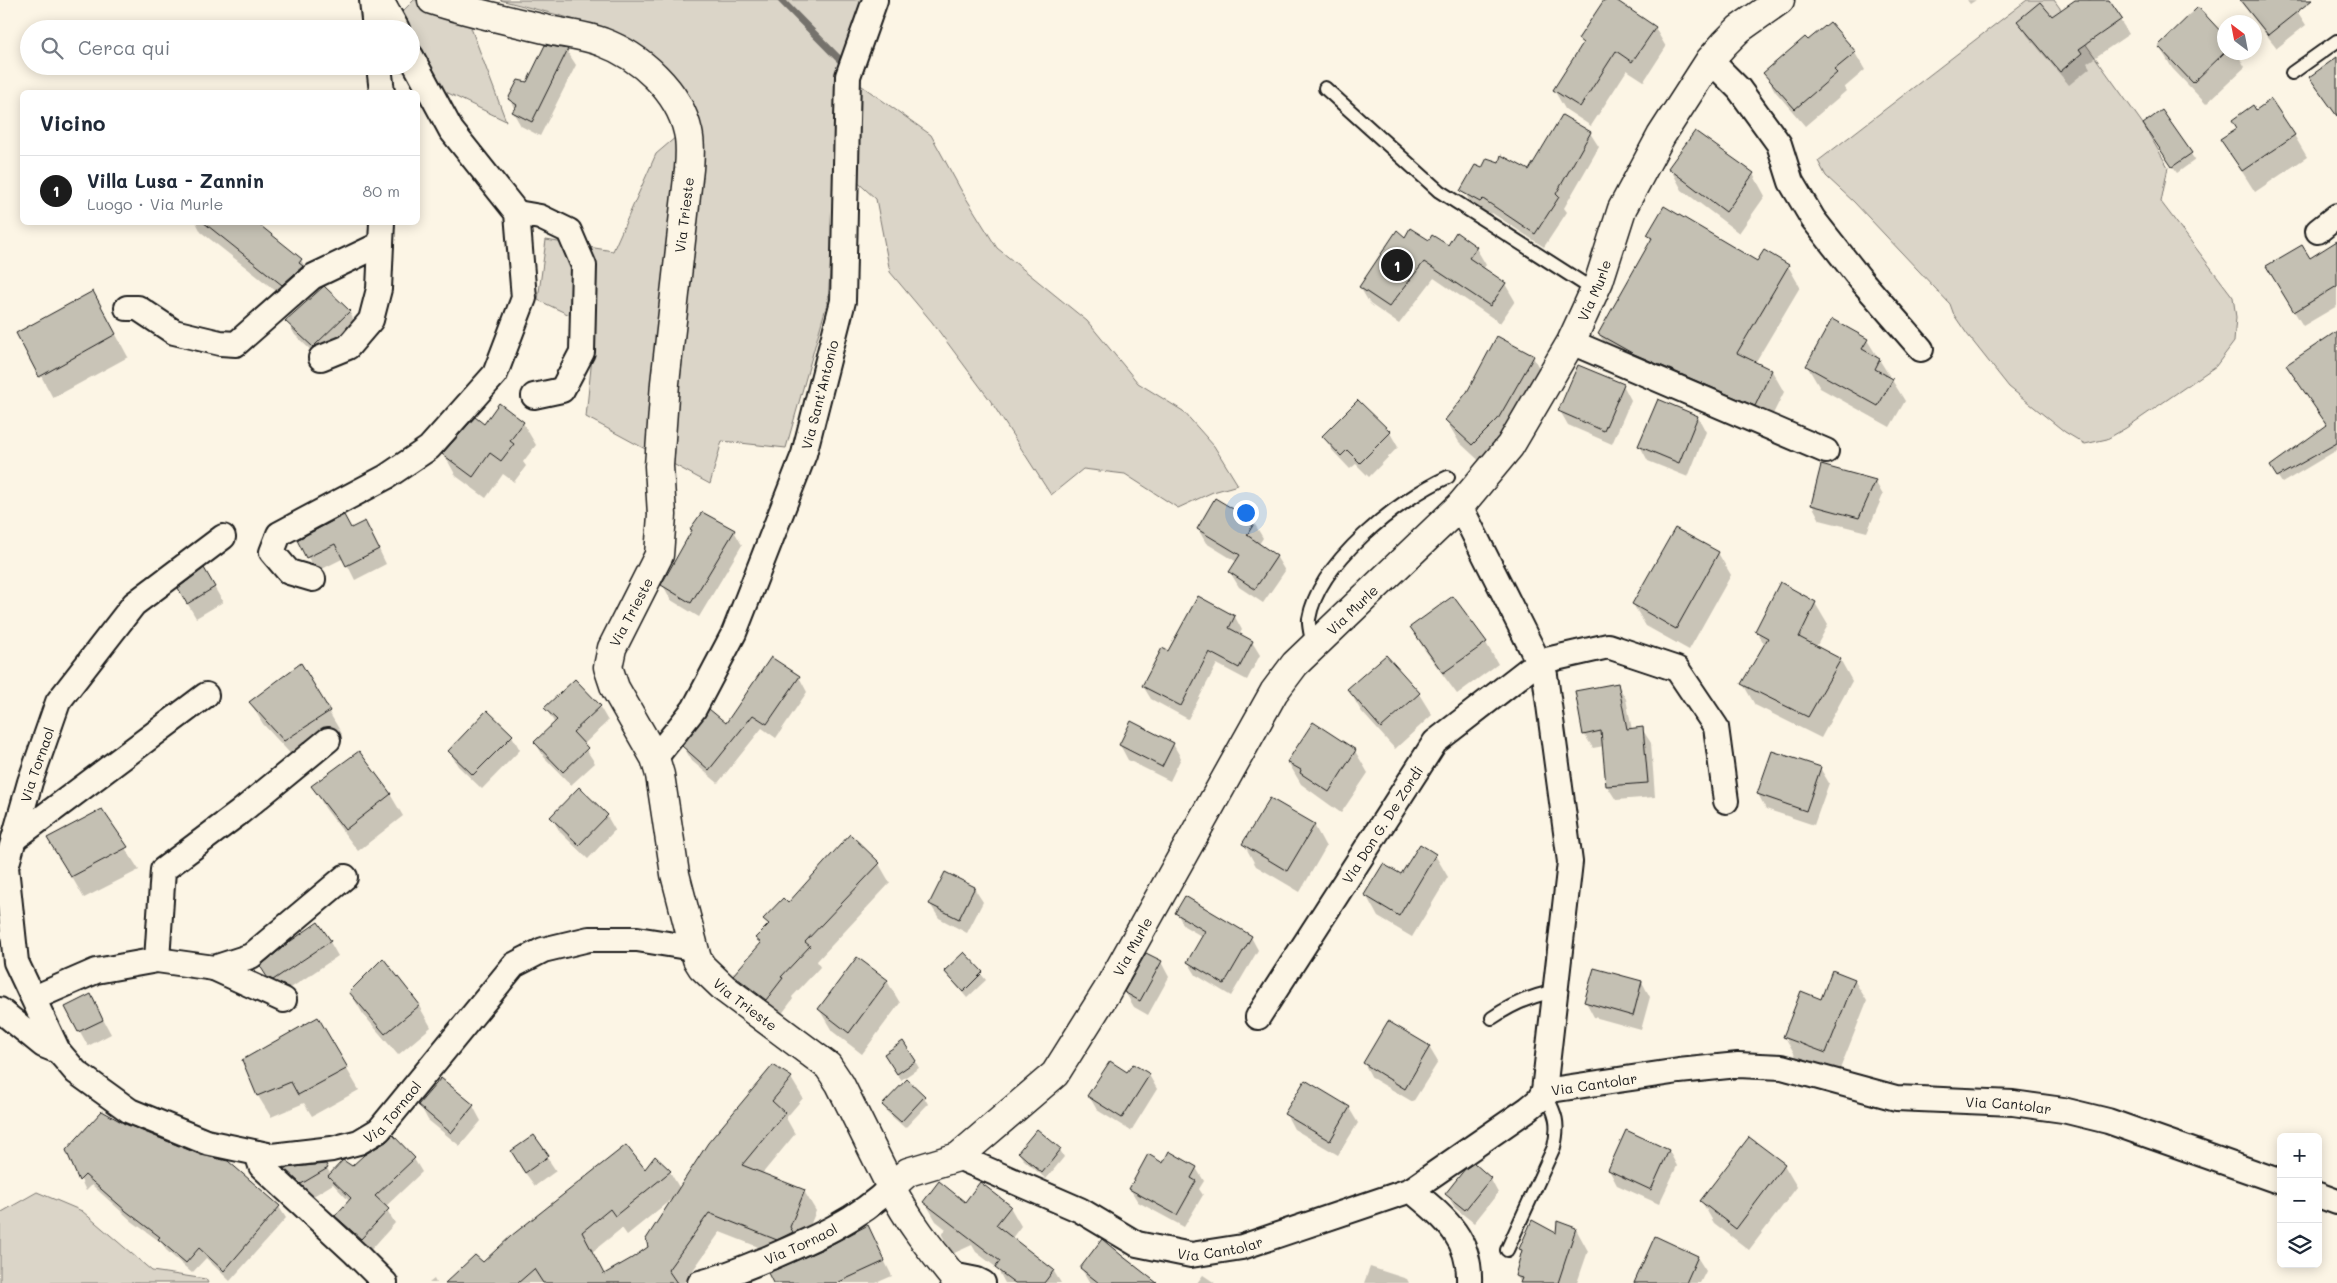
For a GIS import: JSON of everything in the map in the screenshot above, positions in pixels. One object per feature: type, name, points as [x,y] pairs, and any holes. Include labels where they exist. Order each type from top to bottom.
[{"type":"main road","name":"Via Trieste","points":[[432,0],[460,10],[602,42],[633,58],[660,81],[682,113],[688,131],[690,147],[689,170],[665,383],[659,466],[662,514],[659,555],[608,658],[608,667],[615,688],[655,758],[660,775],[675,874],[693,948],[702,967],[726,989],[828,1066],[840,1084],[904,1213],[926,1245],[955,1279]]},
{"type":"main road","name":"Via Murle","points":[[891,1187],[908,1172],[958,1157],[1055,1074],[1107,991],[1274,692],[1295,664],[1460,506],[1510,446],[1572,342],[1595,291],[1622,209],[1640,172],[1710,60],[1739,29],[1780,0]]},
{"type":"street","points":[[372,0],[374,20]]},
{"type":"street","points":[[381,0],[391,20]]},
{"type":"street","name":"Via Sant'Antonio","points":[[655,758],[694,709],[734,633],[804,454],[843,301],[848,76],[875,0]]},
{"type":"street","points":[[1710,60],[1739,89],[1779,144],[1791,182],[1813,219],[1861,280],[1921,349]]},
{"type":"street","points":[[312,579],[290,572],[272,552],[279,534],[386,477],[429,448],[495,374],[524,298],[517,213],[451,130],[420,73]]},
{"type":"street","points":[[380,75],[382,90]]},
{"type":"street","points":[[517,213],[540,217],[569,231],[584,266],[582,352],[562,390],[534,396]]},
{"type":"street","points":[[2318,231],[2337,216]]},
{"type":"street","points":[[127,308],[138,308],[174,332],[220,343],[236,344],[312,277],[382,233]]},
{"type":"street","points":[[321,358],[348,347],[371,320],[379,289],[382,233]]},
{"type":"street","points":[[1572,342],[1826,451]]},
{"type":"street","points":[[1460,506],[1545,675],[1570,862],[1544,1091]]},
{"type":"street","name":"Via Tornaol","points":[[223,537],[134,604],[58,702],[30,782],[6,867],[16,962],[58,1051],[76,1072],[130,1111],[206,1142],[272,1156],[332,1148],[359,1142],[379,1130],[514,965],[543,950],[589,939],[637,939],[693,948]]},
{"type":"street","name":"Via Don G. De Zordi","points":[[1258,1017],[1435,742],[1538,662],[1608,646],[1677,669],[1716,727],[1726,802]]},
{"type":"street","points":[[14,839],[206,695]]},
{"type":"street","points":[[157,960],[163,870],[239,813],[328,740]]},
{"type":"street","points":[[214,968],[251,956],[345,877]]},
{"type":"street","points":[[34,998],[96,971],[157,960],[214,968],[284,1000]]},
{"type":"street","name":"Via Tornaol","points":[[0,1010],[43,1045],[58,1051]]},
{"type":"street","name":"Via Cantolar","points":[[958,1157],[1080,1210],[1137,1244],[1191,1255],[1242,1247],[1412,1190],[1528,1109],[1539,1100],[1544,1091],[1680,1070],[1738,1065],[1782,1067],[1896,1098],[2013,1102],[2063,1110],[2108,1121],[2277,1181]]},
{"type":"street","points":[[257,1152],[261,1166],[385,1283]]},
{"type":"street","name":"Via Tornaol","points":[[700,1283],[720,1278],[816,1238],[878,1200],[891,1187]]},
{"type":"street","points":[[1412,1190],[1444,1219],[1458,1235],[1466,1256],[1469,1283]]},
{"type":"street","points":[[2322,1196],[2337,1202]]},
{"type":"street","points":[[955,1279],[977,1280],[983,1283]]},
{"type":"lane","points":[[2292,73],[2337,41]]},
{"type":"lane","points":[[1325,88],[1439,191],[1595,291]]},
{"type":"lane","points":[[1314,646],[1308,621],[1314,601],[1324,580],[1345,554],[1412,496],[1448,477]]},
{"type":"lane","points":[[1492,1018],[1509,1006],[1555,991]]},
{"type":"lane","points":[[1507,1250],[1554,1146],[1558,1129],[1556,1116],[1544,1091]]},
{"type":"shaded area","points":[[414,0],[491,0],[471,28],[506,121],[411,75],[420,75],[420,20],[394,20]]},
{"type":"shaded area","points":[[500,0],[866,0],[837,177],[828,300],[786,448],[722,441],[710,484],[586,417],[595,327],[538,300],[546,240],[613,251],[656,154],[690,125],[657,60],[620,34],[562,16]]},
{"type":"shaded area","points":[[2027,0],[2054,0],[2143,124],[2168,167],[2161,202],[2233,297],[2236,317],[2234,342],[2216,366],[2126,428],[2107,439],[2085,444],[2065,432],[2009,387],[1967,334],[1954,315],[1950,304],[1854,202],[1826,176],[1818,161]]},
{"type":"shaded area","points":[[855,81],[931,135],[961,190],[997,248],[1087,321],[1138,383],[1183,411],[1214,446],[1238,485],[1213,492],[1178,508],[1125,474],[1083,469],[1051,495],[990,400],[932,322],[890,272],[876,199],[853,178]]},
{"type":"shaded area","points":[[37,1192],[82,1211],[152,1271],[206,1279],[208,1283],[0,1283],[0,1213]]},
{"type":"building","points":[[1604,0],[1616,0],[1656,27],[1632,62],[1616,51],[1580,107],[1553,90],[1583,43],[1578,39]]},
{"type":"building","points":[[2075,0],[2109,0],[2122,19],[2079,49],[2082,53],[2060,72],[2017,21],[2040,2],[2052,16]]},
{"type":"building","points":[[2240,0],[2312,0],[2268,35],[2262,28],[2262,15],[2252,15]]},
{"type":"building","points":[[2198,7],[2217,27],[2217,60],[2193,83],[2158,46]]},
{"type":"building","points":[[1830,22],[1856,52],[1834,70],[1837,73],[1795,109],[1763,73],[1805,37],[1808,40]]},
{"type":"building","points":[[545,45],[568,49],[532,122],[512,112],[517,105],[508,99],[518,80],[527,82]]},
{"type":"building","points":[[2337,57],[2337,116],[2309,77]]},
{"type":"building","points":[[2271,99],[2295,135],[2242,171],[2220,139],[2237,128],[2232,120],[2253,105],[2256,110]]},
{"type":"building","points":[[2162,110],[2192,153],[2172,167],[2143,124]]},
{"type":"building","points":[[1562,115],[1591,132],[1556,194],[1559,197],[1535,234],[1483,199],[1480,202],[1460,191],[1475,165],[1482,168],[1487,158],[1499,162],[1501,155],[1529,170]]},
{"type":"building","points":[[1695,131],[1754,173],[1726,212],[1668,168]]},
{"type":"building","points":[[1664,206],[1757,261],[1764,250],[1789,265],[1737,353],[1772,370],[1755,406],[1632,353],[1598,334],[1652,238],[1647,235]]},
{"type":"building","points":[[207,225],[260,225],[302,259],[299,263],[303,266],[282,285]]},
{"type":"building","points":[[1410,228],[1429,240],[1432,235],[1448,245],[1456,232],[1477,247],[1469,258],[1506,283],[1490,306],[1424,262],[1389,307],[1359,287],[1397,230],[1405,237]]},
{"type":"building","points":[[2337,241],[2337,286],[2294,312],[2266,266],[2302,245],[2310,258]]},
{"type":"building","points":[[324,286],[350,311],[313,347],[285,321]]},
{"type":"building","points":[[93,291],[116,334],[39,377],[16,333]]},
{"type":"building","points":[[1832,319],[1868,339],[1862,349],[1880,359],[1875,369],[1893,379],[1878,406],[1806,366]]},
{"type":"building","points":[[2337,331],[2337,443],[2277,477],[2270,466],[2327,425],[2286,365]]},
{"type":"building","points":[[1497,336],[1534,356],[1498,419],[1472,445],[1445,420],[1467,392]]},
{"type":"building","points":[[1578,365],[1624,384],[1604,431],[1558,411]]},
{"type":"building","points":[[1658,399],[1698,416],[1679,463],[1638,446]]},
{"type":"building","points":[[1358,400],[1391,432],[1360,463],[1347,450],[1341,456],[1322,436]]},
{"type":"building","points":[[499,403],[524,422],[510,441],[514,444],[501,461],[490,453],[473,477],[442,454],[475,417],[484,424]]},
{"type":"building","points":[[1821,465],[1876,480],[1859,518],[1811,505]]},
{"type":"building","points":[[1215,498],[1255,522],[1247,535],[1277,556],[1255,589],[1229,572],[1240,555],[1197,529]]},
{"type":"building","points":[[702,512],[735,530],[691,603],[661,585],[692,530],[690,529]]},
{"type":"building","points":[[344,515],[351,528],[365,521],[379,549],[346,566],[335,544],[306,558],[297,540]]},
{"type":"building","points":[[1675,528],[1719,552],[1676,629],[1632,604]]},
{"type":"building","points":[[204,568],[215,587],[187,604],[178,588]]},
{"type":"building","points":[[1780,582],[1816,602],[1799,637],[1841,659],[1808,717],[1741,684],[1768,638],[1755,631]]},
{"type":"building","points":[[1198,596],[1235,616],[1229,628],[1253,641],[1239,668],[1209,652],[1181,706],[1142,686],[1162,648],[1168,651]]},
{"type":"building","points":[[1453,596],[1487,642],[1443,673],[1410,627]]},
{"type":"building","points":[[1386,655],[1420,693],[1381,728],[1347,689]]},
{"type":"building","points":[[771,657],[800,676],[767,724],[753,715],[709,770],[682,746],[709,709],[726,723]]},
{"type":"building","points":[[301,663],[330,711],[284,741],[249,702]]},
{"type":"building","points":[[575,679],[601,706],[573,732],[588,748],[563,772],[534,742],[557,720],[544,708]]},
{"type":"building","points":[[1618,683],[1627,729],[1643,727],[1648,783],[1606,786],[1601,731],[1583,735],[1575,691]]},
{"type":"building","points":[[487,710],[513,735],[473,775],[448,751]]},
{"type":"building","points":[[1131,721],[1174,743],[1162,767],[1119,745]]},
{"type":"building","points":[[1313,722],[1356,750],[1329,792],[1300,773],[1301,770],[1287,762]]},
{"type":"building","points":[[359,751],[391,794],[345,830],[311,786]]},
{"type":"building","points":[[1772,751],[1821,767],[1806,811],[1757,794]]},
{"type":"building","points":[[579,787],[608,815],[579,845],[550,817]]},
{"type":"building","points":[[1270,798],[1315,824],[1287,871],[1242,844]]},
{"type":"building","points":[[102,809],[128,847],[71,877],[47,838]]},
{"type":"building","points":[[850,834],[880,863],[805,942],[810,946],[781,977],[783,978],[766,1000],[733,975],[761,943],[755,938],[769,924],[763,919],[783,898],[788,903]]},
{"type":"building","points":[[1420,844],[1436,854],[1399,916],[1364,895],[1383,864],[1401,874]]},
{"type":"building","points":[[945,872],[975,887],[959,919],[929,904]]},
{"type":"building","points":[[1185,896],[1252,936],[1224,984],[1187,962],[1205,931],[1175,913]]},
{"type":"building","points":[[318,922],[331,941],[273,980],[267,977],[260,966]]},
{"type":"building","points":[[964,952],[983,972],[963,992],[944,971]]},
{"type":"building","points":[[1146,953],[1162,961],[1140,1001],[1124,992]]},
{"type":"building","points":[[857,957],[888,980],[849,1033],[818,1009]]},
{"type":"building","points":[[383,958],[420,1005],[385,1034],[349,992]]},
{"type":"building","points":[[1594,968],[1642,981],[1633,1016],[1584,1002]]},
{"type":"building","points":[[1832,970],[1855,979],[1826,1053],[1783,1037],[1801,991],[1821,999]]},
{"type":"building","points":[[91,994],[103,1020],[78,1032],[65,1007]]},
{"type":"building","points":[[318,1017],[348,1068],[298,1095],[291,1082],[257,1096],[242,1060]]},
{"type":"building","points":[[1388,1021],[1430,1046],[1405,1089],[1363,1063]]},
{"type":"building","points":[[903,1041],[916,1061],[897,1074],[884,1054]]},
{"type":"building","points":[[1110,1061],[1127,1072],[1133,1064],[1150,1074],[1122,1118],[1087,1096]]},
{"type":"building","points":[[773,1065],[792,1077],[772,1101],[785,1113],[742,1165],[805,1190],[790,1227],[793,1232],[777,1240],[709,1213],[668,1270],[677,1283],[543,1283],[534,1269],[518,1283],[445,1283],[475,1255],[483,1262],[511,1236],[626,1145],[645,1169],[655,1156],[671,1171],[615,1216],[610,1209],[582,1232],[604,1274],[632,1258],[648,1247],[646,1239],[708,1143]]},
{"type":"building","points":[[441,1078],[474,1105],[451,1133],[418,1105]]},
{"type":"building","points":[[907,1079],[925,1096],[901,1122],[882,1105]]},
{"type":"building","points":[[1305,1080],[1350,1107],[1330,1141],[1284,1114]]},
{"type":"building","points":[[102,1111],[125,1124],[201,1155],[228,1161],[280,1206],[224,1271],[199,1248],[186,1263],[158,1239],[160,1237],[126,1211],[85,1175],[79,1181],[66,1150]]},
{"type":"building","points":[[1037,1129],[1061,1149],[1042,1173],[1018,1152]]},
{"type":"building","points":[[1626,1130],[1669,1150],[1651,1190],[1608,1170]]},
{"type":"building","points":[[393,1135],[415,1158],[375,1196],[389,1209],[361,1239],[335,1216],[351,1198],[328,1176],[343,1160],[352,1166],[364,1155],[386,1142]]},
{"type":"building","points":[[534,1135],[549,1156],[525,1173],[511,1151]]},
{"type":"building","points":[[1749,1137],[1785,1164],[1736,1229],[1700,1201]]},
{"type":"building","points":[[1169,1151],[1197,1167],[1191,1178],[1196,1181],[1177,1215],[1129,1189],[1148,1154],[1163,1163]]},
{"type":"building","points":[[1474,1163],[1491,1178],[1465,1210],[1445,1194],[1465,1169]]},
{"type":"building","points":[[326,1164],[328,1168],[301,1184],[284,1168]]},
{"type":"building","points":[[939,1181],[965,1202],[980,1182],[1011,1206],[996,1225],[1054,1270],[1044,1283],[1015,1283],[995,1268],[1000,1261],[923,1202]]},
{"type":"building","points":[[1532,1220],[1556,1233],[1557,1221],[1576,1228],[1558,1283],[1520,1283],[1522,1278],[1515,1276],[1522,1250],[1519,1249]]},
{"type":"building","points":[[868,1225],[885,1261],[837,1283],[773,1283],[768,1273],[823,1249]]},
{"type":"building","points":[[1655,1236],[1698,1256],[1686,1283],[1634,1283]]},
{"type":"building","points":[[1102,1239],[1157,1283],[1099,1283],[1080,1268]]},
{"type":"waterway","points":[[781,0],[841,61]]},
{"type":"place","name":"Villa Lusa - Zannin","points":[[1397,265]]}]
